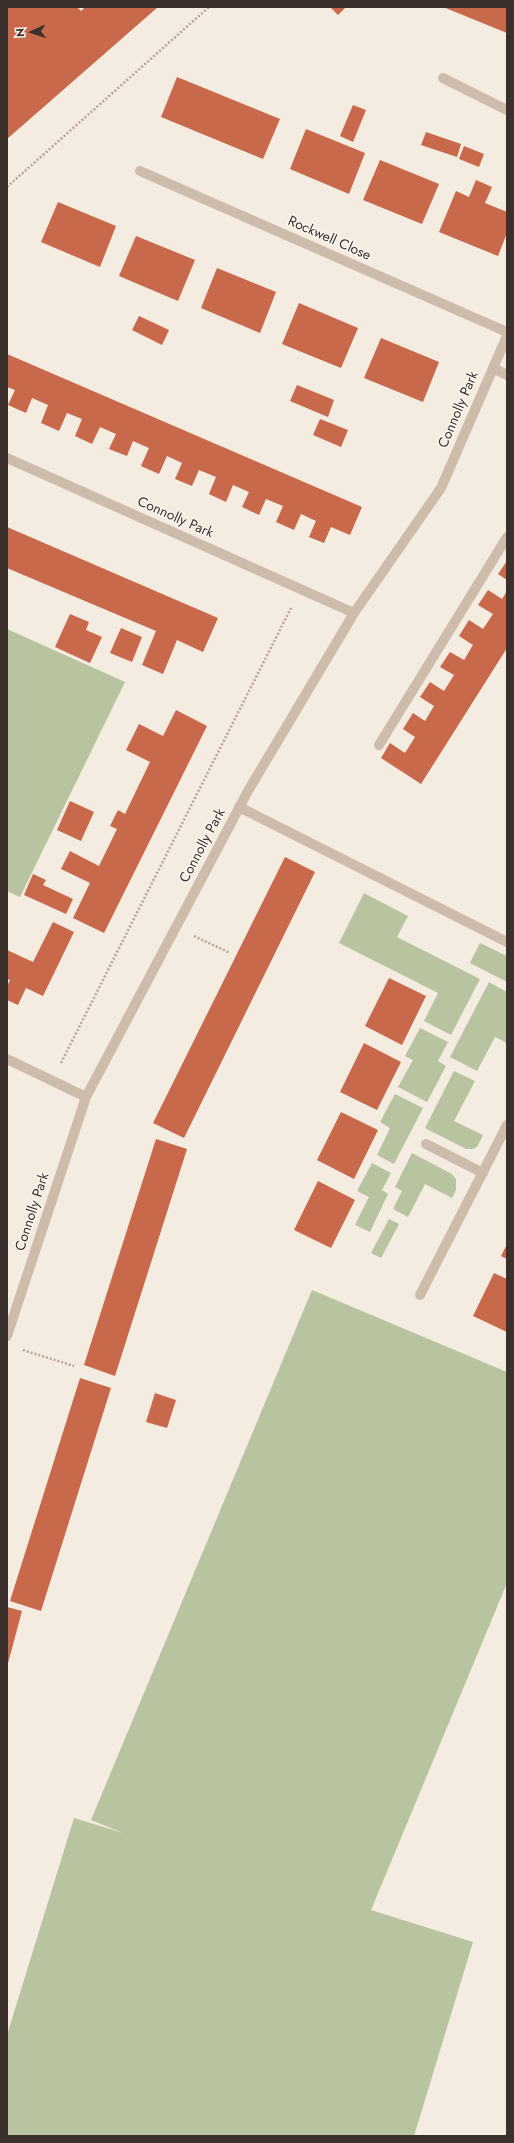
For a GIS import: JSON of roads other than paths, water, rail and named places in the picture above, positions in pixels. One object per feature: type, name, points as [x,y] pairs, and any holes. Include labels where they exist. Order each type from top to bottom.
[{"type":"street","points":[[443,78],[507,110]]},
{"type":"street","name":"Rockwell Close","points":[[140,171],[507,332]]},
{"type":"street","name":"Connolly Park","points":[[7,1336],[86,1098],[239,807],[354,613],[441,488],[507,336]]},
{"type":"street","points":[[493,368],[507,375]]},
{"type":"street","name":"Connolly Park","points":[[7,458],[354,613]]},
{"type":"street","points":[[380,745],[507,537]]},
{"type":"street","points":[[239,807],[507,942]]},
{"type":"street","points":[[7,1059],[86,1098]]},
{"type":"street","points":[[420,1295],[507,1125]]},
{"type":"street","points":[[426,1144],[483,1173]]}]
